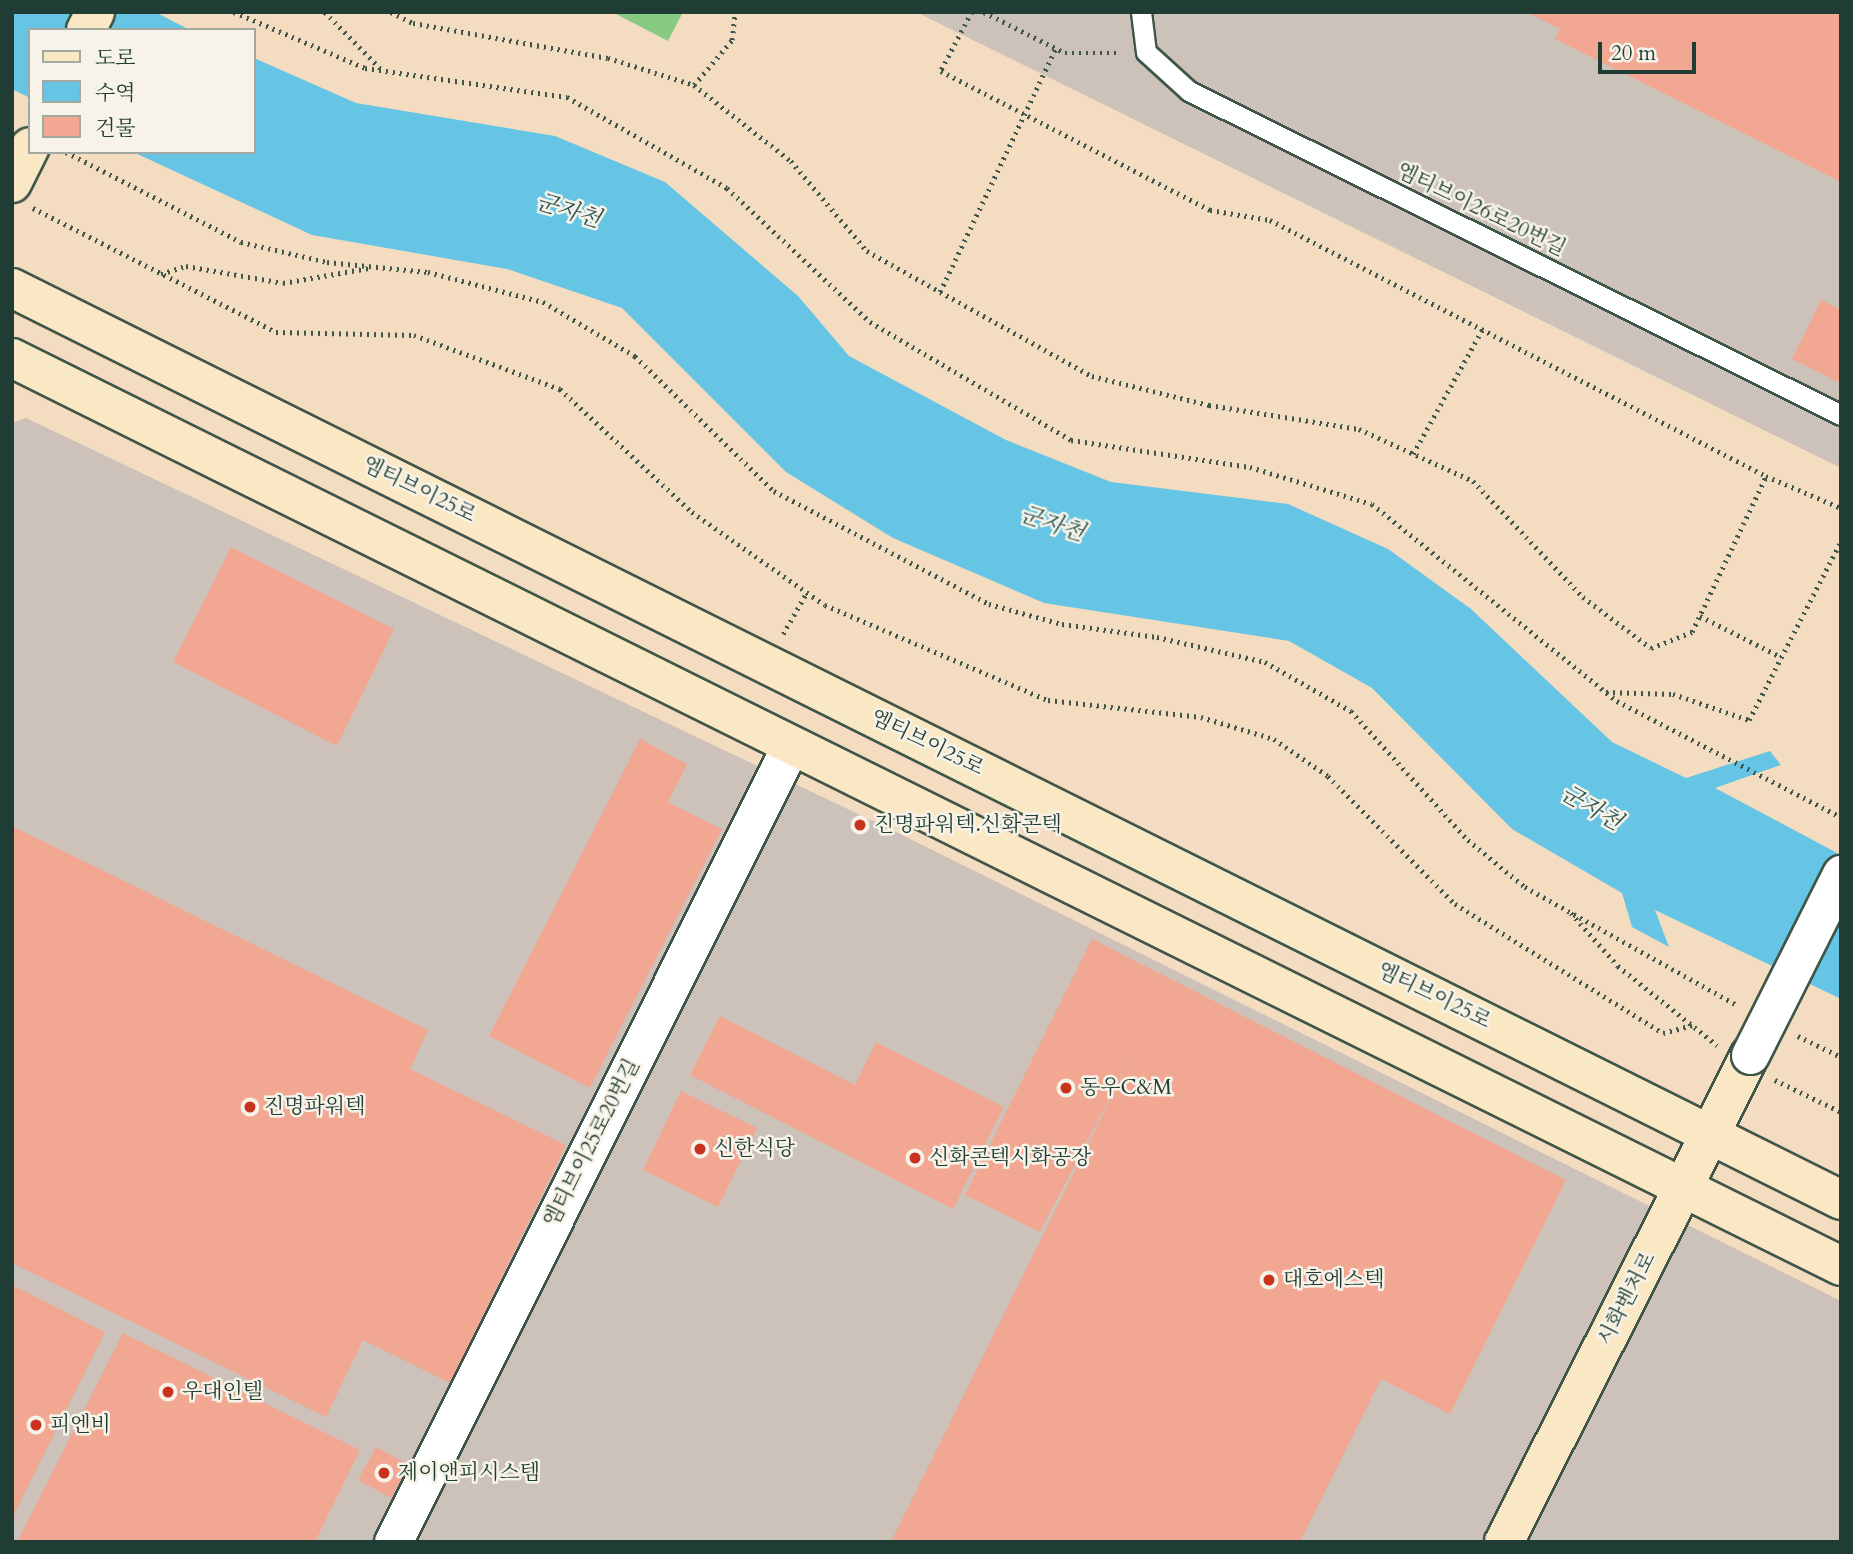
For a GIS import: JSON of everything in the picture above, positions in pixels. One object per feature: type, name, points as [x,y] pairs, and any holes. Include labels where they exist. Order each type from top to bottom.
[{"type":"main road","points":[[87,28],[95,12]]},
{"type":"main road","name":"엠티브이25로","points":[[12,288],[1841,1200]]},
{"type":"main road","points":[[12,358],[1841,1266]]},
{"type":"main road","name":"시화벤처로","points":[[1504,1542],[1748,1061]]},
{"type":"street","name":"엠티브이25로20번길","points":[[393,1542],[791,745]]},
{"type":"street","points":[[1748,1061],[1841,874]]},
{"type":"lane","points":[[1141,12],[1146,52]]},
{"type":"lane","name":"엠티브이26로20번길","points":[[1146,52],[1189,91],[1841,415]]},
{"type":"path","points":[[234,12],[382,70],[567,97],[727,188],[870,322],[1071,440],[1250,467],[1372,504],[1606,692],[1841,817]]},
{"type":"path","points":[[325,12],[382,70]]},
{"type":"path","points":[[391,12],[413,23],[608,58],[694,85],[791,161],[867,251],[1092,376],[1209,405],[1359,429],[1473,481],[1583,597],[1651,648],[1692,632],[1766,475]]},
{"type":"path","points":[[694,85],[732,40],[735,12]]},
{"type":"path","points":[[972,12],[941,71],[1210,210],[1270,220],[1766,475],[1841,508]]},
{"type":"path","points":[[984,12],[1056,48],[1146,52]]},
{"type":"path","points":[[940,292],[1056,48]]},
{"type":"path","points":[[70,154],[241,242],[377,267],[428,272],[543,302],[635,356],[774,491],[989,604],[1265,662],[1351,711],[1468,839],[1525,887],[1745,1009]]},
{"type":"path","points":[[21,176],[161,274],[276,332],[414,335],[560,389],[692,512],[807,592],[1048,700],[1201,717],[1275,739],[1328,776],[1455,904],[1663,1032],[1692,1025]]},
{"type":"path","points":[[161,274],[186,266],[283,284],[377,267]]},
{"type":"path","points":[[1413,454],[1482,330]]},
{"type":"path","points":[[1606,692],[1673,694],[1749,720],[1841,541]]},
{"type":"path","points":[[767,663],[807,592]]},
{"type":"path","points":[[1700,616],[1781,657]]},
{"type":"path","points":[[1568,909],[1618,966],[1692,1025],[1748,1061],[1841,1112]]},
{"type":"path","points":[[1793,1033],[1841,1057]]},
{"type":"shaded area","points":[[916,12],[1841,12],[1841,468]]},
{"type":"shaded area","points":[[26,418],[894,831],[1841,1301],[1841,1542],[12,1542],[12,423]]},
{"type":"green space","points":[[612,12],[683,12],[668,41]]},
{"type":"water","points":[[12,12],[155,12],[186,28],[28,28],[28,97],[12,89]]},
{"type":"water","name":"군자천","points":[[256,59],[356,103],[555,136],[665,182],[798,296],[849,356],[1006,440],[1111,482],[1288,504],[1388,549],[1471,609],[1612,742],[1686,778],[1770,751],[1781,765],[1715,788],[1841,855],[1841,999],[1655,910],[1669,947],[1632,927],[1622,893],[1512,829],[1372,688],[1289,641],[1044,603],[893,538],[786,472],[622,308],[507,269],[312,235],[137,154],[256,154]]},
{"type":"building","points":[[1526,12],[1841,12],[1841,182],[1555,39],[1560,29]]},
{"type":"building","points":[[1821,300],[1841,310],[1841,383],[1792,359]]},
{"type":"building","points":[[231,547],[394,629],[337,746],[173,662]]},
{"type":"building","points":[[640,739],[687,764],[668,802],[722,829],[590,1088],[489,1036]]},
{"type":"building","name":"진명파워텍","points":[[12,826],[428,1030],[410,1069],[566,1145],[450,1383],[363,1340],[326,1417],[12,1263]]},
{"type":"building","name":"대호에스텍","points":[[1092,939],[1566,1180],[1450,1414],[1381,1379],[1300,1542],[891,1542],[1136,1047],[1040,1232],[965,1195]]},
{"type":"building","name":"신화콘텍시화공장","points":[[720,1016],[855,1085],[876,1042],[1004,1107],[953,1209],[690,1075]]},
{"type":"building","name":"신한식당","points":[[681,1091],[757,1128],[718,1207],[643,1170]]},
{"type":"building","name":"피엔비","points":[[12,1285],[105,1332],[12,1518]]},
{"type":"building","name":"우대인텔","points":[[123,1333],[360,1450],[315,1542],[17,1542]]},
{"type":"building","name":"제이앤피시스템","points":[[376,1447],[409,1465],[391,1498],[358,1480]]},
{"type":"place","name":"진명파워텍.신화콘텍","points":[[860,825]]},
{"type":"place","name":"동우C&M","points":[[1066,1088]]},
{"type":"place","name":"진명파워텍","points":[[250,1107]]},
{"type":"place","name":"신한식당","points":[[700,1149]]},
{"type":"place","name":"신화콘텍시화공장","points":[[915,1158]]},
{"type":"place","name":"대호에스텍","points":[[1269,1280]]},
{"type":"place","name":"우대인텔","points":[[168,1392]]},
{"type":"place","name":"피엔비","points":[[36,1425]]},
{"type":"place","name":"제이앤피시스템","points":[[384,1473]]}]
